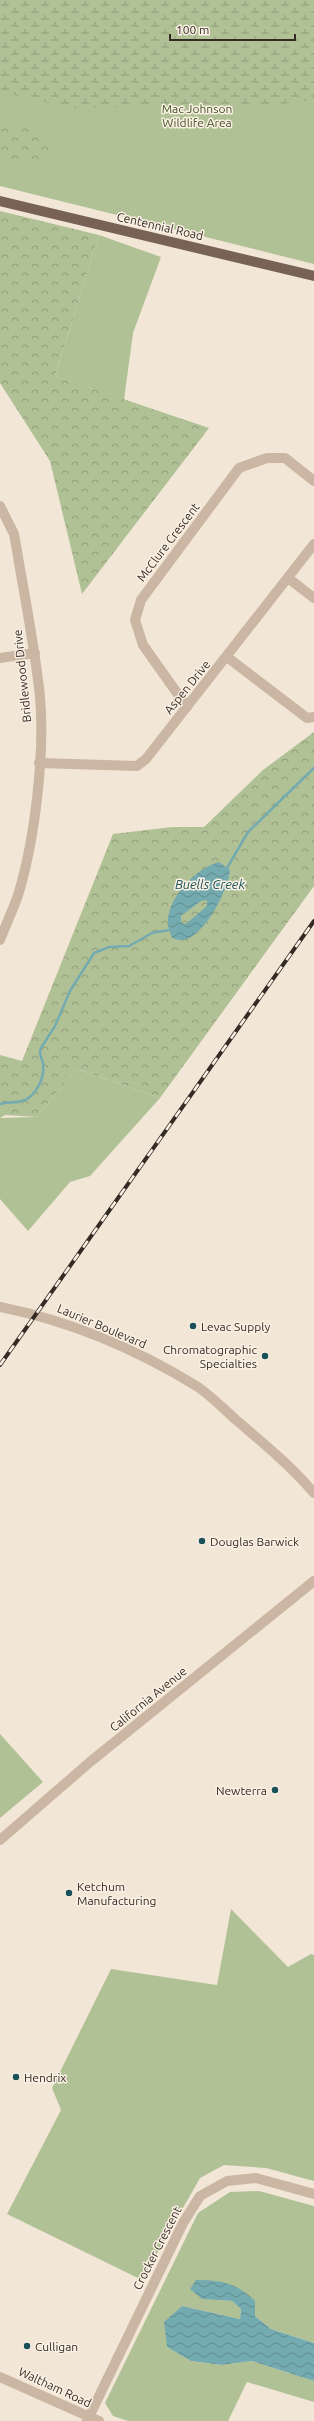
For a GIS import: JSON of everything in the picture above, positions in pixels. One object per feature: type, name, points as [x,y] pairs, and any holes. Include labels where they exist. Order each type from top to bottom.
[{"type":"main road","name":"Centennial Road","points":[[0,201],[314,276]]},
{"type":"street","name":"McClure Crescent","points":[[187,707],[143,645],[135,620],[141,600],[239,468],[267,458],[285,458],[314,481]]},
{"type":"street","name":"Bridlewood Drive","points":[[0,506],[14,534],[40,698],[41,739],[32,837],[18,892],[0,940]]},
{"type":"street","name":"Aspen Drive","points":[[39,762],[137,766],[151,755],[314,544]]},
{"type":"street","points":[[288,578],[314,598]]},
{"type":"street","points":[[0,658],[34,653]]},
{"type":"street","points":[[227,657],[307,718],[314,717]]},
{"type":"street","name":"Laurier Boulevard","points":[[0,1308],[36,1314],[97,1336],[130,1350],[199,1388],[291,1467],[314,1493]]},
{"type":"street","name":"California Avenue","points":[[0,1840],[90,1762],[314,1581]]},
{"type":"street","name":"Crocker Crescent","points":[[92,2420],[183,2223],[200,2196],[227,2181],[256,2178],[314,2194]]},
{"type":"street","name":"Waltham Road","points":[[0,2376],[92,2420]]},
{"type":"green space","name":"Mac Johnson Wildlife Area","points":[[0,0],[314,0],[314,264],[0,186]]},
{"type":"green space","points":[[0,0],[314,0],[314,100],[282,104],[71,108],[17,96],[0,90]]},
{"type":"green space","points":[[0,120],[24,126],[48,144],[49,157],[32,165],[0,158]]},
{"type":"green space","points":[[0,211],[99,235],[55,376],[209,428],[82,594],[50,461],[0,383]]},
{"type":"green space","points":[[99,235],[161,257],[133,333],[124,400],[55,376]]},
{"type":"green space","points":[[314,732],[314,886],[160,1098],[77,1069],[36,1117],[5,1115],[0,1118],[0,1055],[22,1061],[113,834],[172,827],[204,827],[263,770]]},
{"type":"green space","points":[[77,1069],[160,1098],[90,1176],[70,1182],[28,1231],[0,1199],[0,1118],[36,1117]]},
{"type":"green space","points":[[0,1734],[43,1782],[0,1818]]},
{"type":"green space","points":[[231,1909],[288,1967],[311,1954],[314,1955],[314,2181],[266,2168],[224,2165],[200,2178],[142,2280],[7,2214],[61,2110],[52,2088],[111,1969],[217,1985]]},
{"type":"green space","points":[[259,2191],[314,2206],[314,2343],[271,2329],[255,2316],[255,2301],[202,2299],[232,2301],[241,2309],[240,2319],[182,2306],[167,2347],[191,2361],[222,2365],[252,2361],[314,2381],[314,2402],[247,2382],[228,2421],[128,2421],[113,2416],[105,2403],[198,2213],[230,2192]]},
{"type":"water","name":"Buells Creek","points":[[219,862],[230,870],[221,899],[209,919],[195,935],[183,940],[172,938],[168,923],[172,904],[184,885],[192,877],[210,865]],"holes":[[[207,900],[207,906],[187,923],[184,924],[181,922],[181,916],[201,901]]]},
{"type":"water","points":[[196,2280],[221,2282],[235,2286],[255,2301],[255,2316],[271,2329],[314,2343],[314,2381],[252,2361],[222,2365],[191,2361],[167,2347],[164,2322],[182,2306],[240,2319],[241,2309],[232,2301],[202,2299],[190,2289]]},
{"type":"waterway","points":[[227,868],[248,832],[314,768]]},
{"type":"waterway","name":"Buells Creek","points":[[0,1104],[22,1101],[27,1099],[35,1091],[43,1075],[43,1063],[40,1050],[55,1026],[70,991],[94,953],[109,947],[129,946],[152,933],[169,930]]},
{"type":"railway","points":[[0,1365],[314,921]]},
{"type":"place","name":"Levac Supply","points":[[193,1326]]},
{"type":"place","name":"Chromatographic Specialties","points":[[265,1356]]},
{"type":"place","name":"Douglas Barwick","points":[[202,1541]]},
{"type":"place","name":"Newterra","points":[[275,1790]]},
{"type":"place","name":"Ketchum Manufacturing","points":[[69,1893]]},
{"type":"place","name":"Hendrix","points":[[16,2077]]},
{"type":"place","name":"Culligan","points":[[27,2346]]}]
